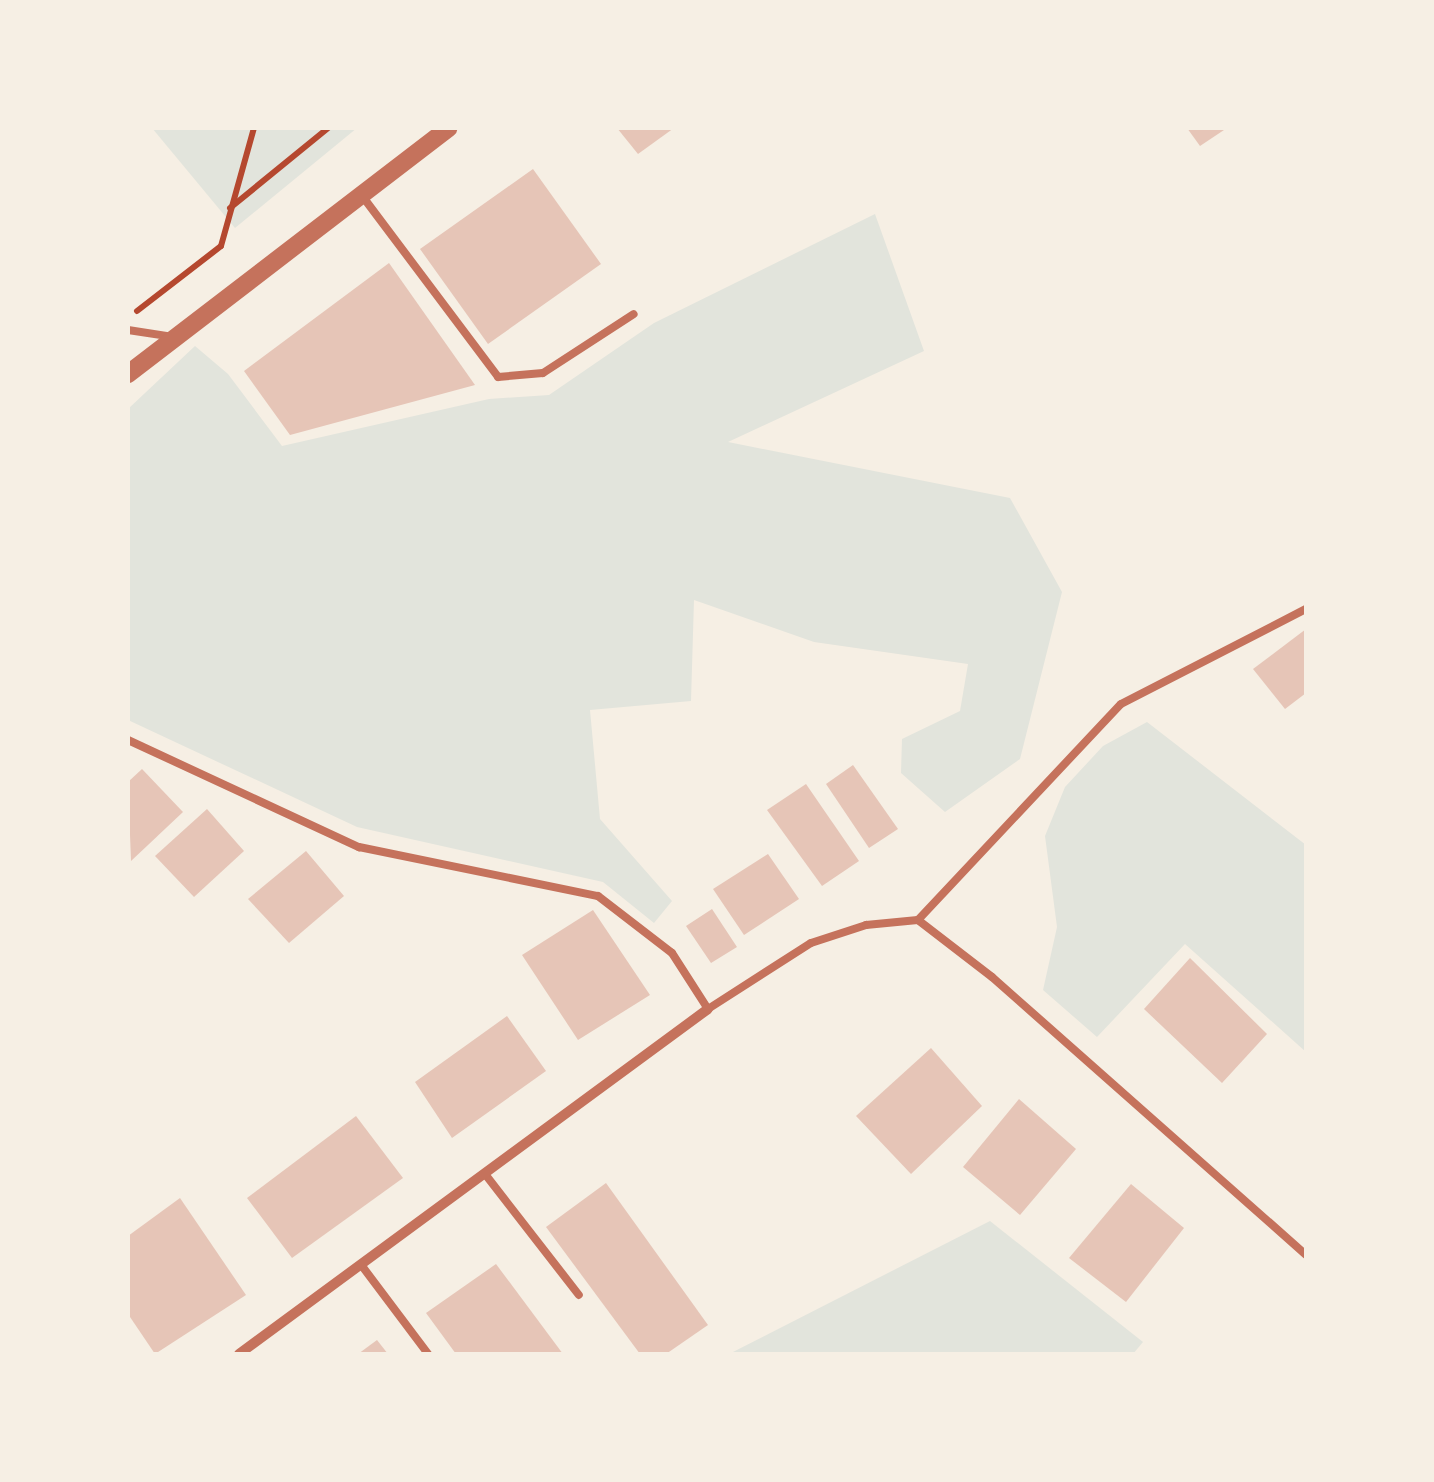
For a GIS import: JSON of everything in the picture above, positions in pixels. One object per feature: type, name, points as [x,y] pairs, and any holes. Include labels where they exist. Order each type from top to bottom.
[{"type":"street","points":[[128,374],[448,128]]},
{"type":"street","points":[[239,1354],[708,1009]]},
{"type":"lane","points":[[360,193],[498,377],[543,373],[634,314]]},
{"type":"lane","points":[[128,330],[178,337]]},
{"type":"lane","points":[[128,740],[359,847],[598,896],[672,953],[708,1009],[812,943],[866,925],[918,920],[1120,704],[1306,609]]},
{"type":"lane","points":[[918,920],[992,977],[1306,1255]]},
{"type":"lane","points":[[485,1174],[579,1295]]},
{"type":"lane","points":[[362,1266],[428,1354]]},
{"type":"path","points":[[128,318],[221,246],[254,128]]},
{"type":"path","points":[[229,209],[328,128]]},
{"type":"shaded area","points":[[152,128],[357,128],[235,228]]},
{"type":"shaded area","points":[[875,214],[924,351],[728,442],[1010,498],[1062,592],[1020,759],[945,812],[901,773],[902,739],[960,711],[968,664],[814,642],[694,600],[691,701],[590,710],[600,819],[672,901],[654,923],[603,882],[357,827],[128,720],[128,409],[195,346],[228,374],[282,446],[489,399],[549,395],[654,323]]},
{"type":"shaded area","points":[[1147,722],[1306,845],[1306,1052],[1185,944],[1097,1037],[1043,990],[1057,927],[1045,836],[1065,787],[1103,746]]},
{"type":"shaded area","points":[[990,1221],[1143,1342],[1133,1354],[729,1354]]},
{"type":"building","points":[[617,128],[674,128],[638,154]]},
{"type":"building","points":[[1187,128],[1227,128],[1200,146]]},
{"type":"building","points":[[533,169],[601,264],[488,344],[420,249]]},
{"type":"building","points":[[389,263],[475,385],[290,435],[244,371]]},
{"type":"building","points":[[1306,629],[1306,693],[1285,709],[1253,669]]},
{"type":"building","points":[[853,765],[898,829],[869,848],[826,784]]},
{"type":"building","points":[[142,769],[183,812],[131,861],[128,782]]},
{"type":"building","points":[[806,784],[859,861],[822,886],[767,810]]},
{"type":"building","points":[[207,809],[244,851],[194,897],[155,856]]},
{"type":"building","points":[[306,851],[344,896],[289,943],[248,899]]},
{"type":"building","points":[[768,854],[799,899],[744,935],[713,889]]},
{"type":"building","points":[[712,909],[737,947],[711,963],[686,926]]},
{"type":"building","points":[[593,910],[650,995],[578,1040],[522,955]]},
{"type":"building","points":[[1190,958],[1267,1034],[1222,1083],[1144,1009]]},
{"type":"building","points":[[507,1016],[546,1071],[452,1138],[415,1082]]},
{"type":"building","points":[[931,1048],[982,1106],[911,1174],[856,1116]]},
{"type":"building","points":[[1019,1099],[1076,1149],[1020,1215],[963,1167]]},
{"type":"building","points":[[356,1116],[403,1178],[292,1258],[247,1198]]},
{"type":"building","points":[[606,1183],[708,1325],[666,1354],[640,1354],[546,1227]]},
{"type":"building","points":[[1131,1184],[1184,1228],[1126,1302],[1069,1258]]},
{"type":"building","points":[[180,1198],[246,1295],[155,1354],[128,1314],[128,1236]]},
{"type":"building","points":[[496,1264],[563,1354],[456,1354],[426,1313]]},
{"type":"building","points":[[377,1340],[388,1354],[358,1354]]}]
